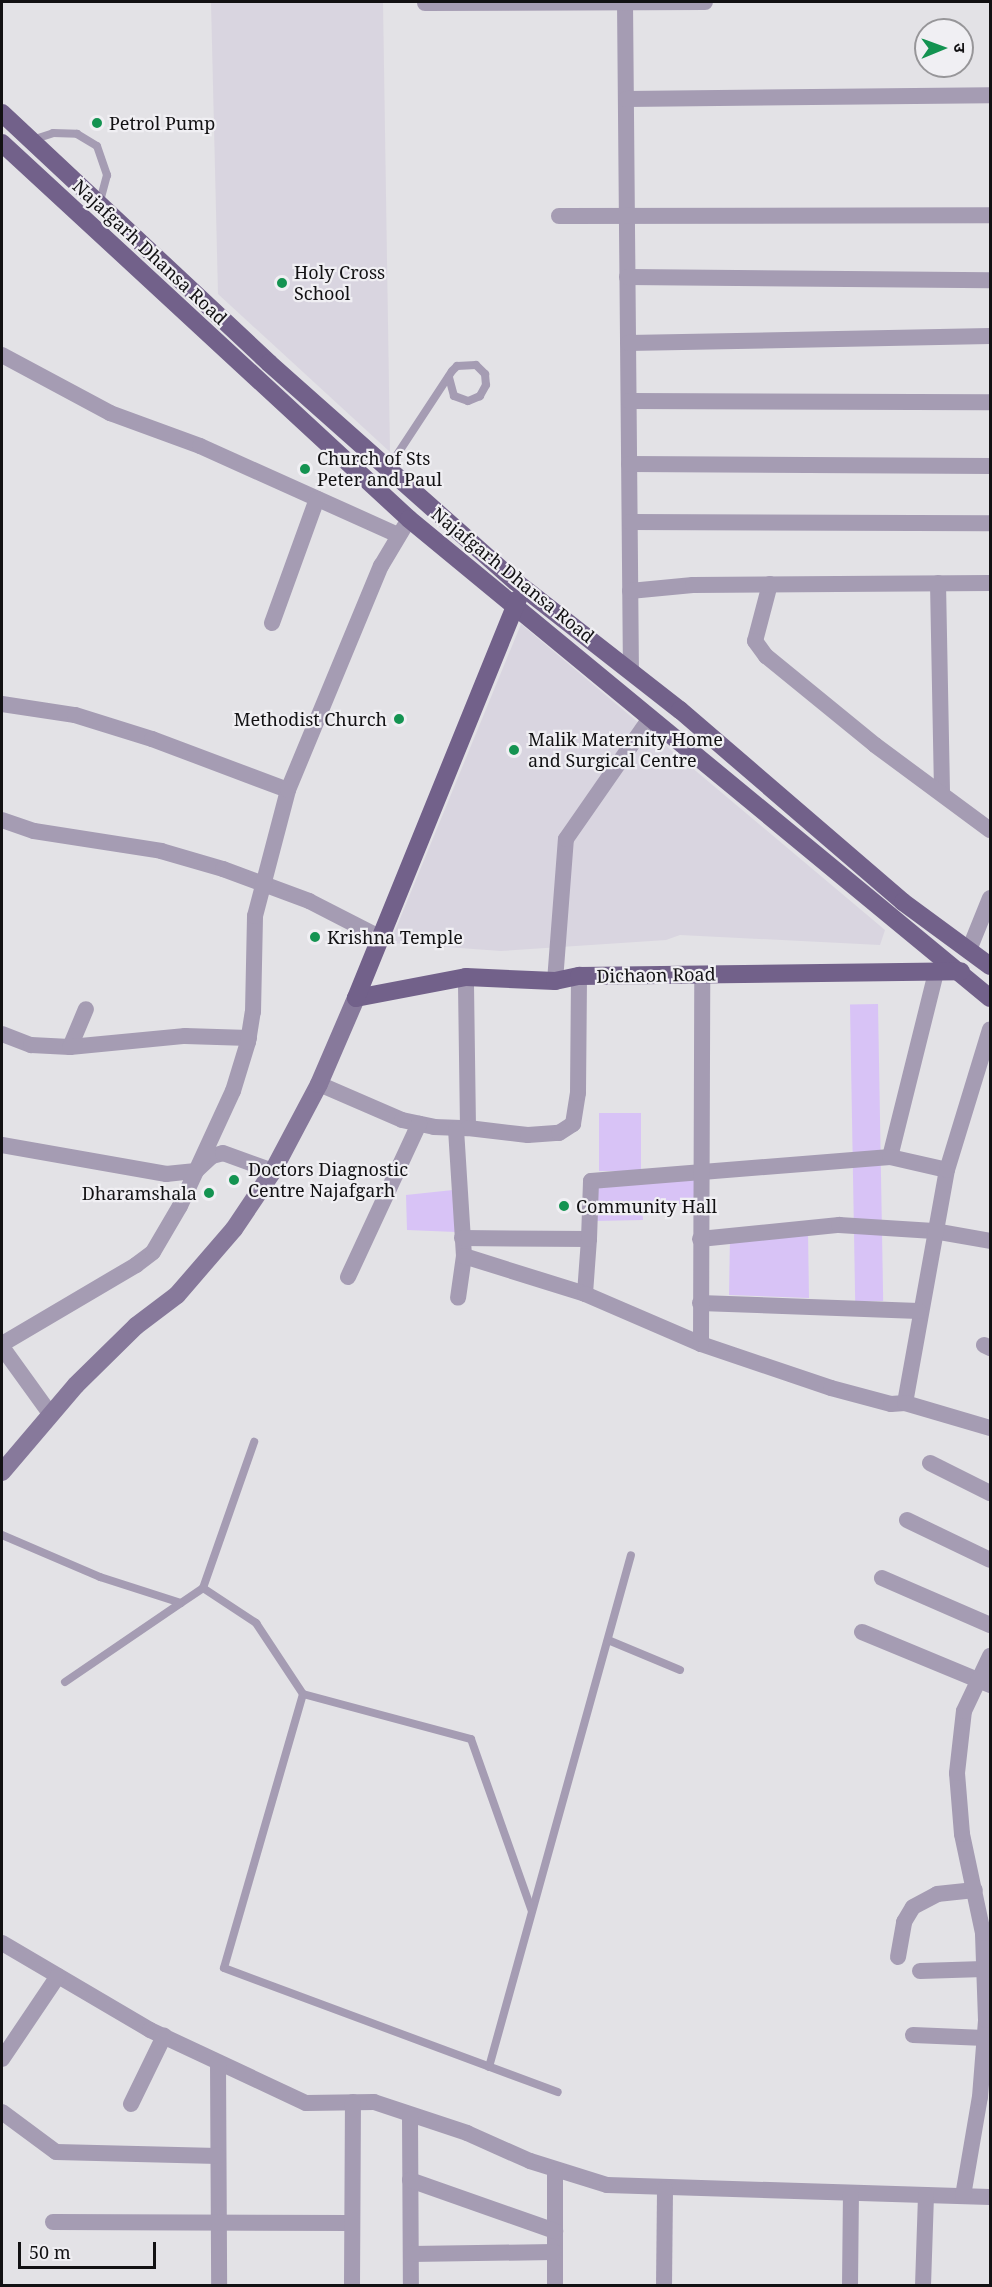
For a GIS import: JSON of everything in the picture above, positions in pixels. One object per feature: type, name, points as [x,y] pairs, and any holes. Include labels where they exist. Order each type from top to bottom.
[{"type":"main road","name":"Najafgarh Dhansa Road","points":[[2,112],[387,470],[524,588],[631,671],[903,902],[989,964]]},
{"type":"main road","points":[[2,143],[410,519],[990,998]]},
{"type":"main road","points":[[2,1472],[51,1415],[136,1326],[177,1295],[234,1229],[273,1171],[319,1084],[383,939],[514,607],[524,588]]},
{"type":"main road","name":"Dichaon Road","points":[[356,998],[466,977],[555,981],[579,976],[936,973],[958,972],[989,964]]},
{"type":"street","points":[[425,3],[705,2]]},
{"type":"street","points":[[625,3],[631,671]]},
{"type":"street","points":[[626,99],[990,95]]},
{"type":"street","points":[[560,216],[990,215]]},
{"type":"street","points":[[627,277],[990,280]]},
{"type":"street","points":[[628,343],[990,336]]},
{"type":"street","points":[[2,355],[110,413],[200,446],[398,535]]},
{"type":"street","points":[[629,401],[990,402]]},
{"type":"street","points":[[629,464],[990,466]]},
{"type":"street","points":[[272,623],[317,499]]},
{"type":"street","points":[[51,1415],[40,1396],[2,1346],[114,1280],[153,1252],[196,1171],[233,1091],[249,1038],[253,1012],[252,944],[262,882],[288,790],[357,620],[398,535],[410,519]]},
{"type":"street","points":[[630,522],[990,523]]},
{"type":"street","points":[[630,591],[693,585],[990,583]]},
{"type":"street","points":[[770,584],[755,641],[766,656],[875,745],[990,830]]},
{"type":"street","points":[[938,584],[942,793]]},
{"type":"street","points":[[2,704],[75,715],[152,739],[288,790]]},
{"type":"street","points":[[555,981],[566,838],[650,718]]},
{"type":"street","points":[[2,820],[34,831],[161,851],[262,882],[343,916],[383,939]]},
{"type":"street","points":[[969,950],[990,898]]},
{"type":"street","points":[[890,1157],[936,973]]},
{"type":"street","points":[[701,1344],[700,1239],[704,1173],[702,975]]},
{"type":"street","points":[[319,1084],[419,1124],[528,1135],[559,1133],[573,1124],[578,1093],[579,976]]},
{"type":"street","points":[[458,1298],[464,1256],[462,1129],[466,977]]},
{"type":"street","points":[[70,1047],[86,1009]]},
{"type":"street","points":[[905,1402],[919,1311],[947,1170],[990,1029]]},
{"type":"street","points":[[2,1034],[31,1045],[70,1047],[186,1036],[249,1038]]},
{"type":"street","points":[[348,1277],[419,1124]]},
{"type":"street","points":[[2,1145],[166,1174],[196,1171],[212,1156],[224,1153],[273,1171]]},
{"type":"street","points":[[585,1294],[591,1181],[890,1157],[947,1170]]},
{"type":"street","points":[[700,1239],[839,1225],[934,1231],[990,1241]]},
{"type":"street","points":[[462,1238],[589,1239]]},
{"type":"street","points":[[464,1256],[585,1294],[701,1344],[831,1388],[891,1404],[905,1402],[990,1428]]},
{"type":"street","points":[[700,1303],[919,1311]]},
{"type":"street","points":[[930,1463],[990,1493]]},
{"type":"street","points":[[907,1520],[990,1560]]},
{"type":"street","points":[[882,1578],[990,1625]]},
{"type":"street","points":[[862,1632],[985,1683]]},
{"type":"street","points":[[963,2196],[986,2046],[986,1973],[975,1890],[962,1834],[957,1773],[964,1711],[985,1683],[990,1656]]},
{"type":"street","points":[[898,1957],[904,1922],[913,1907],[937,1894],[975,1890]]},
{"type":"street","points":[[2,1943],[164,2037],[306,2103],[374,2102],[467,2133],[555,2170],[607,2185],[665,2189],[990,2197]]},
{"type":"street","points":[[920,1971],[986,1973]]},
{"type":"street","points":[[2,2059],[58,1976]]},
{"type":"street","points":[[913,2035],[986,2046]]},
{"type":"street","points":[[131,2104],[164,2037]]},
{"type":"street","points":[[218,2063],[219,2286]]},
{"type":"street","points":[[352,2286],[353,2102]]},
{"type":"street","points":[[2,2112],[56,2152],[218,2156]]},
{"type":"street","points":[[410,2115],[411,2286]]},
{"type":"street","points":[[555,2170],[555,2286]]},
{"type":"street","points":[[410,2180],[555,2231]]},
{"type":"street","points":[[664,2286],[665,2189]]},
{"type":"street","points":[[850,2286],[851,2194]]},
{"type":"street","points":[[923,2286],[926,2195]]},
{"type":"street","points":[[53,2222],[352,2223]]},
{"type":"street","points":[[411,2254],[554,2252]]},
{"type":"lane","points":[[32,140],[53,133],[77,134],[97,146],[107,175],[99,204]]},
{"type":"lane","points":[[387,470],[449,377],[457,366],[470,363],[481,369],[486,385],[480,396],[468,401],[454,396],[449,377]]},
{"type":"lane","points":[[65,1682],[203,1588],[254,1442]]},
{"type":"lane","points":[[2,1535],[89,1573],[181,1603]]},
{"type":"lane","points":[[489,2067],[631,1555]]},
{"type":"lane","points":[[203,1588],[256,1623],[303,1694],[471,1739],[532,1911]]},
{"type":"lane","points":[[608,1640],[680,1670]]},
{"type":"lane","points":[[303,1694],[224,1968],[558,2092]]},
{"type":"shaded area","points":[[211,2],[383,2],[390,452],[218,294]]},
{"type":"shaded area","points":[[521,624],[885,930],[880,945],[680,935],[666,940],[501,951],[390,943]]},
{"type":"shaded area","points":[[850,1004],[878,1004],[883,1301],[855,1301]]},
{"type":"shaded area","points":[[599,1113],[641,1113],[641,1171],[599,1171]]},
{"type":"shaded area","points":[[699,1179],[701,1203],[642,1206],[643,1220],[595,1221],[597,1188]]},
{"type":"shaded area","points":[[453,1190],[456,1232],[407,1230],[406,1195]]},
{"type":"shaded area","points":[[808,1231],[809,1298],[729,1295],[730,1236]]},
{"type":"place","name":"Petrol Pump","points":[[97,123]]},
{"type":"place","name":"Holy Cross School","points":[[282,283]]},
{"type":"place","name":"Church of Sts Peter and Paul","points":[[305,469]]},
{"type":"place","name":"Methodist Church","points":[[399,719]]},
{"type":"place","name":"Malik Maternity Home and Surgical Centre","points":[[514,750]]},
{"type":"place","name":"Krishna Temple","points":[[315,937]]},
{"type":"place","name":"Doctors Diagnostic Centre Najafgarh","points":[[234,1180]]},
{"type":"place","name":"Dharamshala","points":[[209,1193]]},
{"type":"place","name":"Community Hall","points":[[564,1206]]}]
